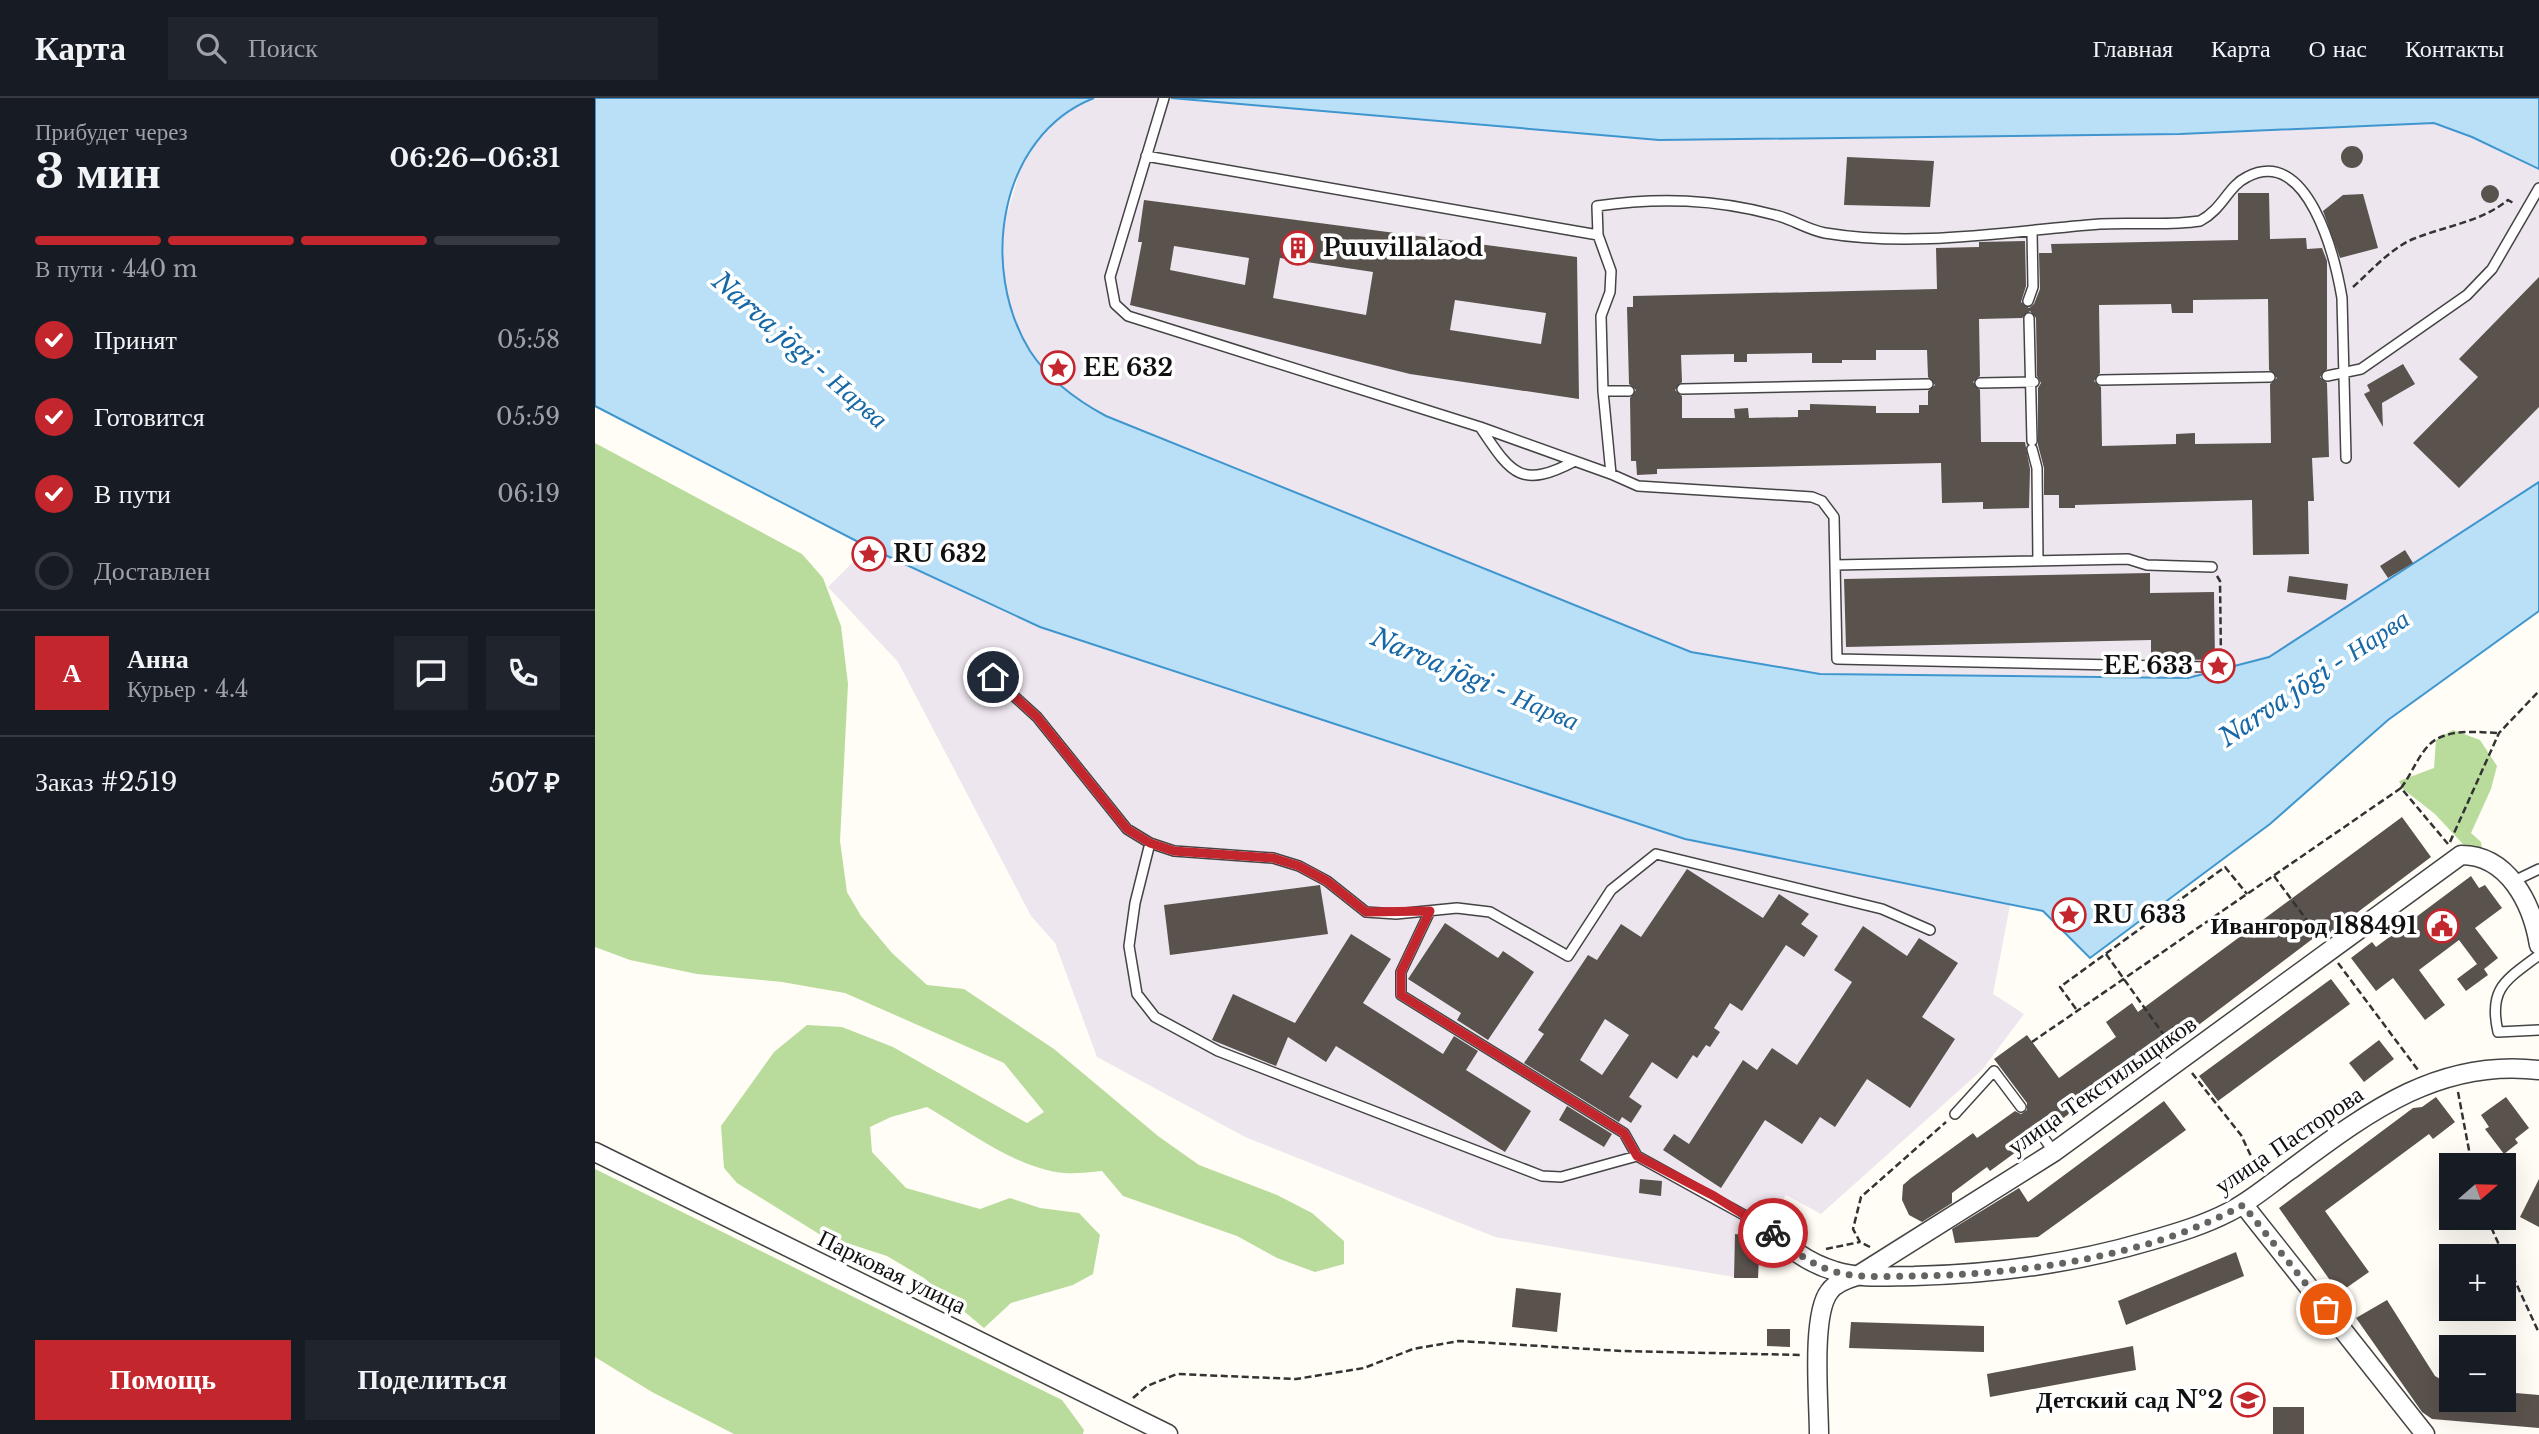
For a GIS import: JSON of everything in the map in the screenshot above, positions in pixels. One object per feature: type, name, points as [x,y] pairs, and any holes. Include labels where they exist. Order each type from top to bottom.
[{"type":"street","points":[[2455,850],[2478,855],[2497,864],[2514,881],[2530,914],[2539,945]]},
{"type":"street","name":"улица Текстильщиков","points":[[1819,1434],[1818,1355],[1821,1305],[1830,1289],[1893,1254],[2054,1152],[2330,952],[2455,850]]},
{"type":"street","name":"улица Пасторова","points":[[1857,1276],[1973,1275],[2045,1267],[2117,1251],[2186,1230],[2243,1205],[2359,1121],[2427,1082],[2457,1074],[2506,1069],[2539,1070]]},
{"type":"street","name":"Парковая улица","points":[[595,1152],[1168,1434]]},
{"type":"street","points":[[2243,1205],[2425,1434]]},
{"type":"street","points":[[1764,1226],[1798,1255],[1817,1266],[1857,1276]]},
{"type":"lane","points":[[1164,98],[1109,277],[1115,304],[1128,316],[1481,427],[1638,486],[1812,497],[1822,501],[1834,517],[1837,659],[2210,667]]},
{"type":"lane","points":[[1146,156],[1598,235]]},
{"type":"lane","points":[[1611,474],[1603,391],[1601,316],[1610,292],[1611,271],[1607,253],[1598,235],[1597,206],[1678,199],[1735,204],[1780,216],[1823,233],[1908,240],[2102,224],[2200,221],[2218,209],[2244,178],[2260,172],[2281,173],[2297,182],[2311,204],[2328,241],[2342,298],[2346,458]]},
{"type":"lane","points":[[2327,376],[2361,369],[2467,295],[2492,269],[2539,188]]},
{"type":"lane","points":[[2028,301],[2033,287],[2032,231]]},
{"type":"lane","points":[[2028,318],[2033,382],[2032,445],[2037,467],[2038,561]]},
{"type":"lane","points":[[2101,380],[2270,377]]},
{"type":"lane","points":[[1980,383],[2033,382]]},
{"type":"lane","points":[[1682,389],[1928,384]]},
{"type":"lane","points":[[1603,391],[1629,391]]},
{"type":"lane","points":[[1481,427],[1512,469],[1531,477],[1548,475],[1574,461]]},
{"type":"lane","points":[[1835,565],[2128,558],[2147,565],[2212,567]]},
{"type":"lane","points":[[993,677],[1037,717],[1127,829],[1150,843],[1174,851],[1273,858],[1286,862],[1327,881],[1366,912],[1457,908],[1490,912],[1568,956],[1611,890],[1656,854],[1882,909],[1930,930]]},
{"type":"lane","points":[[1150,843],[1135,903],[1129,946],[1137,994],[1155,1017],[1218,1051],[1542,1176],[1561,1177],[1637,1156]]},
{"type":"lane","points":[[2514,881],[2539,869]]},
{"type":"lane","points":[[1430,911],[1401,972],[1401,995],[1624,1133],[1637,1156],[1764,1226]]},
{"type":"lane","points":[[2539,955],[2506,980],[2492,1007],[2498,1032],[2539,1030]]},
{"type":"lane","points":[[1955,1114],[1994,1071],[2021,1107]]},
{"type":"lane","points":[[2041,1134],[2054,1152]]},
{"type":"path","points":[[2342,298],[2393,251],[2410,240],[2493,212],[2508,200]]},
{"type":"path","points":[[2210,667],[2221,660],[2220,581],[2212,567]]},
{"type":"path","points":[[2401,788],[2455,850],[2499,733],[2539,691]]},
{"type":"path","points":[[2032,1042],[2123,976],[2401,788],[2429,745],[2449,735],[2499,733]]},
{"type":"path","points":[[2077,1010],[2060,987],[2225,867],[2247,894]]},
{"type":"path","points":[[2274,876],[2427,1082]]},
{"type":"path","points":[[2106,954],[2182,1061],[2241,1135],[2266,1187]]},
{"type":"path","points":[[2457,1074],[2459,1104],[2469,1153]]},
{"type":"path","points":[[1860,1242],[1853,1229],[1861,1197],[1955,1114]]},
{"type":"path","points":[[1798,1255],[1860,1242],[1893,1254]]},
{"type":"path","points":[[2516,1283],[2539,1333]]},
{"type":"path","points":[[1118,1411],[1147,1386],[1178,1374],[1296,1379],[1364,1368],[1413,1349],[1459,1341],[1621,1351],[1818,1355]]},
{"type":"shaded area","points":[[1093,98],[1171,98],[1659,140],[2180,134],[2434,123],[2472,137],[2539,169],[2539,482],[2269,657],[2188,678],[1820,674],[1691,652],[1106,416],[1080,402],[1053,379],[1030,351],[1010,308],[1003,265],[1004,224],[1020,171],[1042,131],[1064,112]]},
{"type":"shaded area","points":[[868,547],[1040,627],[1685,839],[2010,905],[1993,994],[2024,1014],[1982,1070],[1821,1214],[1786,1195],[1760,1235],[1758,1278],[1734,1277],[1495,1237],[1245,1137],[1097,1057],[1055,943],[1031,916],[898,662],[828,587]]},
{"type":"green space","points":[[595,443],[802,554],[823,578],[841,626],[848,684],[840,841],[847,892],[861,916],[892,953],[927,985],[964,989],[1054,1049],[1158,1136],[1199,1165],[1277,1195],[1312,1213],[1344,1241],[1344,1264],[1315,1272],[1277,1258],[1237,1236],[1123,1196],[1102,1171],[1064,1173],[1028,1164],[993,1147],[927,1107],[891,1117],[870,1127],[872,1152],[906,1188],[980,1209],[1010,1198],[1040,1208],[1079,1213],[1100,1235],[1093,1274],[1073,1285],[1011,1303],[984,1328],[924,1278],[887,1256],[819,1234],[737,1183],[724,1168],[721,1126],[774,1052],[807,1025],[842,1027],[893,1047],[1027,1123],[1044,1112],[1004,1063],[845,993],[782,982],[697,974],[630,960],[595,947]]},
{"type":"green space","points":[[2453,730],[2480,740],[2497,766],[2491,789],[2471,833],[2481,842],[2483,854],[2473,855],[2435,814],[2403,789],[2399,781],[2434,768],[2436,740]]},
{"type":"green space","points":[[595,1169],[1062,1400],[1084,1430],[1083,1434],[734,1434],[652,1392],[595,1357]]},
{"type":"water","name":"Narva jõgi - Нарва","points":[[595,98],[1094,98],[1062,116],[1036,142],[1018,173],[1007,208],[1003,245],[1005,282],[1014,318],[1030,351],[1054,380],[1106,416],[1691,652],[1820,674],[2188,678],[2269,657],[2539,482],[2539,611],[2388,720],[2270,824],[2090,958],[2043,911],[1685,839],[1040,627],[868,547],[595,406]]},
{"type":"water","points":[[1171,98],[2539,98],[2539,169],[2472,137],[2434,123],[2180,134],[1659,140]]},
{"type":"building","points":[[2352,146],[2360,149],[2363,157],[2360,165],[2352,168],[2344,165],[2341,157],[2344,149]]},
{"type":"building","points":[[1847,157],[1934,161],[1930,207],[1844,205]]},
{"type":"building","points":[[2486,185],[2494,185],[2499,194],[2497,201],[2486,203],[2481,198],[2481,190]]},
{"type":"building","points":[[2238,193],[2269,193],[2270,239],[2306,238],[2307,249],[2322,248],[2327,261],[2327,369],[2320,377],[2327,383],[2329,457],[2312,458],[2314,501],[2308,501],[2309,554],[2253,555],[2252,500],[2075,505],[2075,508],[2059,508],[2059,495],[2044,495],[2044,468],[2038,445],[2038,388],[2041,383],[2037,376],[2036,318],[2030,311],[2022,318],[1979,319],[1980,376],[1973,382],[1980,390],[1981,442],[2025,442],[2030,469],[2029,508],[1983,509],[1983,502],[1942,503],[1941,463],[1657,469],[1657,474],[1637,475],[1636,461],[1631,461],[1630,398],[1636,390],[1629,384],[1627,307],[1633,307],[1633,296],[1937,289],[1936,248],[1979,247],[1979,242],[2025,241],[2026,286],[2021,302],[2029,308],[2034,304],[2040,289],[2039,253],[2052,253],[2051,244],[2238,240]],"holes":[[[2268,299],[2269,370],[2277,378],[2270,384],[2271,443],[2195,444],[2195,433],[2176,434],[2176,444],[2102,446],[2101,387],[2094,381],[2100,373],[2099,305],[2171,304],[2172,313],[2193,313],[2193,300]],[[1876,350],[1927,350],[1928,377],[1935,385],[1928,391],[1928,405],[1919,405],[1919,413],[1876,413],[1876,406],[1810,404],[1810,410],[1798,410],[1798,417],[1749,418],[1748,408],[1734,409],[1735,418],[1682,418],[1682,396],[1675,390],[1682,382],[1681,355],[1734,354],[1734,362],[1747,362],[1747,354],[1812,353],[1812,363],[1842,363],[1842,360],[1876,360]]]},
{"type":"building","points":[[2363,194],[2378,248],[2340,258],[2323,211],[2343,195]]},
{"type":"building","points":[[1144,200],[1577,257],[1579,399],[1410,374],[1130,305],[1142,242],[1138,242]],"holes":[[[1174,246],[1249,258],[1245,285],[1170,270]],[[1280,258],[1373,272],[1366,315],[1273,298]],[[1455,300],[1546,313],[1541,344],[1450,330]]]},
{"type":"building","points":[[2539,277],[2539,407],[2459,488],[2413,443],[2478,377],[2459,359]]},
{"type":"building","points":[[2403,364],[2415,384],[2382,403],[2383,427],[2364,394],[2370,391],[2367,385]]},
{"type":"building","points":[[2405,550],[2413,563],[2388,578],[2380,566]]},
{"type":"building","points":[[2150,573],[2150,593],[2214,592],[2215,660],[2151,659],[2151,640],[1846,647],[1844,579]]},
{"type":"building","points":[[2289,576],[2348,584],[2346,600],[2287,592]]},
{"type":"building","points":[[2402,817],[2431,857],[2326,936],[2323,931],[2135,1073],[2132,1068],[2047,1130],[2038,1128],[2035,1138],[1990,1171],[1987,1167],[1952,1193],[1952,1203],[1922,1222],[1909,1215],[1902,1200],[1903,1185],[1973,1133],[1977,1138],[2015,1111],[2021,1114],[2027,1110],[2027,1103],[1994,1059],[2027,1035],[2059,1078],[2116,1037],[2106,1022],[2132,1003],[2138,1012]]},
{"type":"building","points":[[1687,869],[1763,918],[1779,894],[1809,914],[1801,924],[1818,936],[1804,957],[1786,945],[1742,1011],[1730,1003],[1714,1028],[1720,1032],[1710,1047],[1706,1045],[1697,1058],[1693,1055],[1677,1079],[1652,1062],[1629,1097],[1642,1106],[1631,1123],[1622,1117],[1619,1122],[1524,1063],[1544,1034],[1538,1030],[1588,955],[1597,960],[1621,924],[1641,937]],"holes":[[[1605,1019],[1629,1035],[1602,1075],[1580,1060]]]},
{"type":"building","points":[[2471,876],[2479,888],[2485,885],[2502,908],[2475,928],[2498,958],[2484,969],[2488,975],[2466,991],[2457,979],[2477,964],[2459,940],[2419,970],[2445,1005],[2425,1020],[2393,978],[2376,991],[2351,958],[2372,942],[2376,947]]},
{"type":"building","points":[[1320,885],[1328,934],[1170,955],[1164,905]]},
{"type":"building","points":[[1445,923],[1498,958],[1503,951],[1534,972],[1488,1040],[1457,1020],[1461,1013],[1408,979]]},
{"type":"building","points":[[1863,926],[1907,956],[1919,938],[1958,963],[1922,1017],[1955,1039],[1910,1108],[1867,1079],[1835,1127],[1820,1117],[1802,1144],[1765,1120],[1721,1188],[1663,1150],[1674,1134],[1689,1144],[1743,1060],[1757,1070],[1772,1048],[1797,1065],[1852,982],[1834,970]]},
{"type":"building","points":[[1351,934],[1391,959],[1363,1003],[1443,1054],[1454,1036],[1478,1051],[1466,1070],[1531,1111],[1505,1152],[1336,1046],[1326,1062],[1288,1037],[1276,1066],[1212,1040],[1233,994],[1295,1023]]},
{"type":"building","points":[[2331,979],[2350,1004],[2218,1101],[2199,1076]]},
{"type":"building","points":[[2379,1040],[2394,1059],[2364,1082],[2349,1063]]},
{"type":"building","points":[[2436,1097],[2455,1122],[2433,1139],[2429,1134],[2325,1211],[2369,1272],[2339,1293],[2279,1208],[2413,1108],[2422,1107]]},
{"type":"building","points":[[2506,1097],[2529,1128],[2515,1139],[2518,1143],[2503,1153],[2485,1129],[2489,1127],[2481,1115]]},
{"type":"building","points":[[2164,1101],[2186,1130],[2038,1237],[1955,1243],[1952,1229],[2019,1188],[2028,1202]]},
{"type":"building","points":[[1567,1106],[1612,1134],[1604,1147],[1559,1120]]},
{"type":"building","points":[[1640,1179],[1662,1181],[1661,1196],[1639,1193]]},
{"type":"building","points":[[2539,1179],[2539,1227],[2520,1217]]},
{"type":"building","points":[[1735,1234],[1760,1237],[1758,1278],[1734,1278]]},
{"type":"building","points":[[2236,1252],[2244,1276],[2126,1325],[2118,1301]]},
{"type":"building","points":[[1516,1288],[1561,1293],[1557,1332],[1512,1327]]},
{"type":"building","points":[[2387,1300],[2439,1378],[2439,1412],[2516,1412],[2516,1393],[2539,1395],[2539,1428],[2432,1419],[2422,1412],[2356,1318]]},
{"type":"building","points":[[1851,1322],[1984,1326],[1984,1352],[1849,1348]]},
{"type":"building","points":[[1767,1329],[1790,1329],[1790,1347],[1767,1346]]},
{"type":"building","points":[[2133,1346],[2136,1370],[1990,1397],[1987,1374]]},
{"type":"building","points":[[2273,1407],[2304,1407],[2304,1434],[2273,1434]]},
{"type":"way so far","points":[[1773,1233],[1798,1255],[1817,1266],[1837,1272],[1857,1276],[1973,1275],[2045,1267],[2117,1251],[2186,1230],[2243,1205],[2326,1309]]},
{"type":"place","name":"Puuvillalaod","points":[[1298,248]]},
{"type":"place","name":"EE 632","points":[[1058,368]]},
{"type":"place","name":"RU 632","points":[[869,554]]},
{"type":"place","name":"EE 633","points":[[2218,666]]},
{"type":"place","name":"RU 633","points":[[2069,915]]},
{"type":"place","name":"Ивангород 188491","points":[[2442,926]]},
{"type":"place","name":"Детский сад №2","points":[[2248,1400]]},
{"type":"route","points":[[993,677],[1037,717],[1127,829],[1150,843],[1174,851],[1273,858],[1299,866],[1327,881],[1366,912],[1396,914],[1430,911],[1401,972],[1401,995],[1624,1133],[1637,1156],[1714,1196],[1773,1233]]}]
